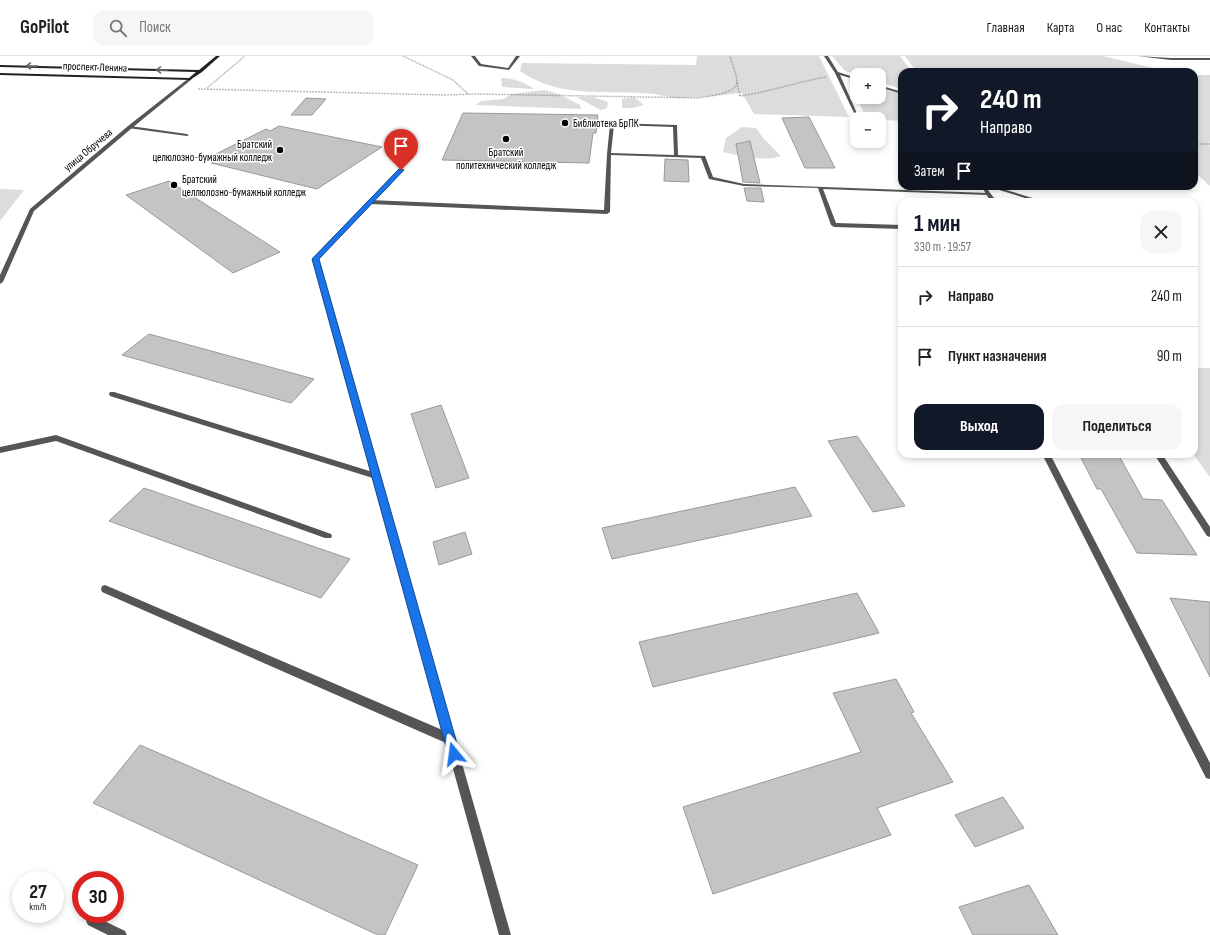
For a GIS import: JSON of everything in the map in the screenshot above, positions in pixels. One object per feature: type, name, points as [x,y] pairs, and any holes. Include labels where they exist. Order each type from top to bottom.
[{"type":"main road","name":"улица Обручева","points":[[190,79],[218,56]]},
{"type":"main road","name":"проспект Ленина","points":[[0,66],[201,70]]},
{"type":"main road","name":"проспект Ленина","points":[[0,74],[190,79]]},
{"type":"street","points":[[473,56],[480,65],[509,68],[518,56]]},
{"type":"street","points":[[826,56],[838,75],[856,112]]},
{"type":"street","points":[[1139,56],[1171,59],[1210,59]]},
{"type":"street","points":[[838,75],[850,78]]},
{"type":"street","name":"улица Обручева","points":[[0,282],[32,210],[130,127],[190,79]]},
{"type":"street","points":[[886,88],[898,92]]},
{"type":"street","points":[[370,202],[607,212],[609,154],[612,124],[675,126],[676,156]]},
{"type":"street","points":[[130,127],[187,135]]},
{"type":"street","points":[[609,154],[703,157],[711,178],[744,185],[820,186],[898,190]]},
{"type":"street","points":[[401,170],[315,259],[505,935]]},
{"type":"street","points":[[820,186],[834,225],[898,227]]},
{"type":"street","points":[[904,190],[988,194]]},
{"type":"street","points":[[986,190],[991,198]]},
{"type":"street","points":[[1002,190],[1029,198]]},
{"type":"street","points":[[112,394],[376,476]]},
{"type":"street","points":[[0,450],[56,438],[328,536]]},
{"type":"street","points":[[1048,458],[1210,774]]},
{"type":"street","points":[[1161,458],[1210,534]]},
{"type":"street","points":[[105,589],[450,739]]},
{"type":"street","points":[[98,923],[121,935]]},
{"type":"path","points":[[206,88],[245,56]]},
{"type":"path","points":[[403,56],[453,80],[468,94]]},
{"type":"path","points":[[730,56],[740,96],[754,94],[800,80],[838,75]]},
{"type":"path","points":[[194,89],[206,88],[445,95],[468,94],[700,98],[709,97],[730,90],[735,87],[737,82]]},
{"type":"path","points":[[1198,144],[1210,144]]},
{"type":"shaded area","points":[[697,56],[819,56],[849,117],[754,114],[742,93],[672,98],[654,94],[585,92],[568,90],[536,80],[520,71],[522,63],[696,65]]},
{"type":"shaded area","points":[[832,56],[900,56],[909,68],[898,68],[898,88],[886,84],[886,68],[850,68],[850,73],[845,71]]},
{"type":"shaded area","points":[[905,56],[1103,56],[1153,68],[914,68]]},
{"type":"shaded area","points":[[1198,75],[1210,75],[1210,186],[1199,176]]},
{"type":"shaded area","points":[[501,78],[518,80],[534,89],[502,87]]},
{"type":"shaded area","points":[[545,90],[559,94],[580,105],[581,109],[476,105],[481,101],[504,99],[511,94]]},
{"type":"shaded area","points":[[886,90],[898,93],[898,121],[886,120],[886,112],[864,112],[860,104],[886,104]]},
{"type":"shaded area","points":[[576,97],[593,97],[608,102],[607,108],[601,110]]},
{"type":"shaded area","points":[[634,97],[644,105],[633,108],[622,108],[622,99]]},
{"type":"shaded area","points":[[742,127],[756,128],[764,139],[781,156],[774,158],[759,158],[745,157],[723,152],[726,138]]},
{"type":"shaded area","points":[[0,189],[24,190],[0,221]]},
{"type":"shaded area","points":[[1198,368],[1210,368],[1210,477],[1196,458],[1198,458]]},
{"type":"building","points":[[306,98],[326,99],[312,115],[291,115]]},
{"type":"building","name":"Братский политехнический колледж","points":[[463,113],[598,115],[596,133],[593,133],[589,163],[442,160]]},
{"type":"building","points":[[809,117],[835,168],[805,168],[782,118]]},
{"type":"building","points":[[279,126],[382,147],[317,189],[211,163],[214,162],[206,159],[266,129],[270,131]]},
{"type":"building","points":[[750,141],[760,183],[743,182],[736,144]]},
{"type":"building","points":[[665,159],[688,160],[689,182],[664,181]]},
{"type":"building","points":[[169,181],[280,252],[233,273],[126,195]]},
{"type":"building","points":[[744,188],[761,188],[764,202],[747,201]]},
{"type":"building","points":[[149,334],[314,379],[291,403],[122,355]]},
{"type":"building","points":[[441,405],[469,478],[436,488],[411,414]]},
{"type":"building","points":[[857,436],[905,506],[873,512],[828,441]]},
{"type":"building","points":[[1081,458],[1120,458],[1143,499],[1162,500],[1197,555],[1137,553],[1101,489],[1097,489]]},
{"type":"building","points":[[795,487],[812,516],[612,559],[602,528]]},
{"type":"building","points":[[144,488],[350,559],[321,598],[109,521]]},
{"type":"building","points":[[465,532],[472,554],[439,565],[433,542]]},
{"type":"building","points":[[857,593],[879,633],[653,687],[639,642]]},
{"type":"building","points":[[1170,598],[1210,602],[1210,677]]},
{"type":"building","points":[[896,679],[914,712],[911,713],[953,782],[877,808],[891,835],[713,894],[683,807],[861,752],[833,693]]},
{"type":"building","points":[[140,745],[418,865],[385,935],[378,935],[93,803]]},
{"type":"building","points":[[1003,797],[1024,828],[975,847],[955,815]]},
{"type":"building","points":[[1029,885],[1058,935],[973,935],[959,907]]},
{"type":"place","name":"Библиотека БрПК","points":[[565,123]]},
{"type":"place","name":"Братский политехнический колледж","points":[[506,139]]},
{"type":"place","name":"Братский целюлозно-бумажный колледж","points":[[280,150]]},
{"type":"place","name":"Братский целлюлозно-бумажный колледж","points":[[174,185]]},
{"type":"route","points":[[401,170],[315,259],[454,754]]}]
